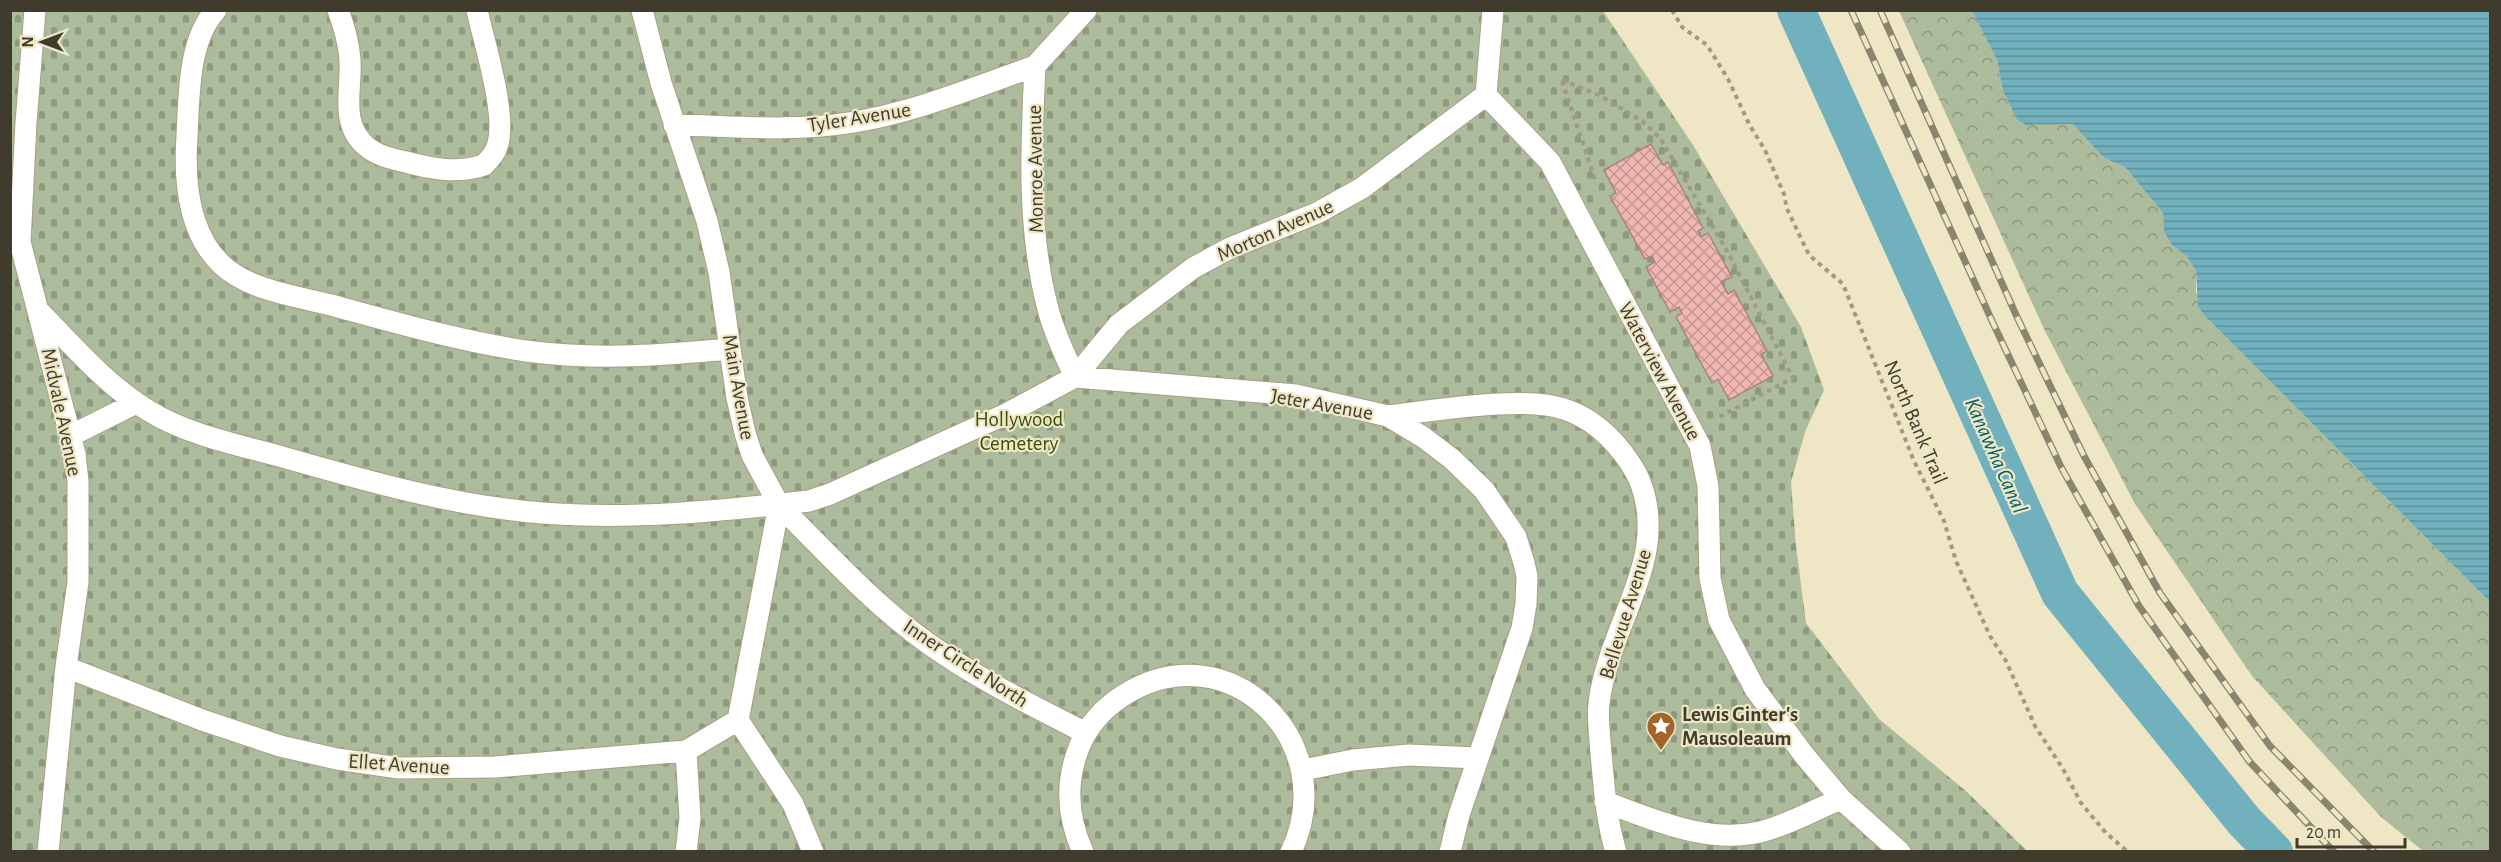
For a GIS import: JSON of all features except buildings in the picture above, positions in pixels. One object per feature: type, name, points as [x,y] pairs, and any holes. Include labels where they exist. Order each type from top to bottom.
[{"type":"lane","name":"Midvale Avenue","points":[[35,10],[15,233],[39,310],[70,436],[78,481],[79,561],[48,852]]},
{"type":"lane","points":[[216,10],[202,30],[197,42],[188,115],[186,169],[192,209],[204,240],[215,257],[233,273],[270,289],[352,311],[454,336],[533,352],[634,356],[730,349]]},
{"type":"lane","points":[[338,10],[350,61],[347,97],[349,117],[359,138],[368,147],[391,158],[427,168],[452,170],[484,165],[494,154],[500,137],[497,99],[477,10]]},
{"type":"lane","name":"Main Avenue","points":[[642,10],[654,59],[707,221],[719,272],[745,433],[752,455],[779,505]]},
{"type":"lane","points":[[1035,66],[1086,10]]},
{"type":"lane","points":[[1486,95],[1493,10]]},
{"type":"lane","name":"Tyler Avenue","points":[[675,125],[781,128],[846,123],[925,106],[1035,66]]},
{"type":"lane","name":"Monroe Avenue","points":[[1035,66],[1031,176],[1035,240],[1048,309],[1056,335],[1075,377]]},
{"type":"lane","name":"Morton Avenue","points":[[1075,377],[1119,324],[1193,268],[1230,248],[1317,213],[1362,188],[1486,95]]},
{"type":"lane","name":"Waterview Avenue","points":[[1486,95],[1550,162],[1700,446],[1708,486],[1710,578],[1719,620],[1760,698],[1841,799],[1900,852]]},
{"type":"lane","points":[[39,310],[94,368],[136,403],[150,412],[193,431],[346,476],[417,493],[502,508],[581,515],[647,515],[809,501],[830,494],[1006,414],[1075,377]]},
{"type":"lane","name":"Jeter Avenue","points":[[1075,377],[1296,395],[1388,416],[1423,437],[1452,459],[1484,490],[1516,537],[1527,576],[1526,604],[1522,628],[1477,758],[1450,852]]},
{"type":"lane","points":[[70,436],[136,403]]},
{"type":"lane","name":"Bellevue Avenue","points":[[1388,416],[1527,404],[1563,408],[1601,429],[1613,440],[1634,468],[1645,501],[1649,533],[1643,565],[1622,619],[1601,693],[1598,719],[1605,802],[1617,852]]},
{"type":"lane","points":[[779,505],[738,720],[792,804],[813,852]]},
{"type":"lane","name":"Inner Circle North","points":[[779,505],[878,603],[926,642],[1008,694],[1086,733]]},
{"type":"lane","name":"Ellet Avenue","points":[[66,667],[202,720],[261,740],[305,752],[383,767],[470,768],[686,752],[738,720]]},
{"type":"lane","points":[[1083,852],[1072,823],[1069,788],[1077,754],[1086,733],[1117,699],[1146,684],[1179,676],[1213,679],[1244,691],[1271,711],[1292,739],[1303,770],[1305,788],[1302,823],[1291,852]]},
{"type":"lane","points":[[686,752],[690,818],[686,852]]},
{"type":"lane","points":[[1303,770],[1353,760],[1400,755],[1477,758]]},
{"type":"lane","points":[[1605,802],[1676,828],[1706,834],[1735,835],[1761,832],[1841,799]]},
{"type":"path","name":"North Bank Trail","points":[[1672,10],[1682,27],[1707,45],[1728,79],[1749,124],[1765,150],[1784,194],[1787,209],[1809,255],[1843,284],[1914,461],[1944,521],[1956,561],[1990,636],[2006,661],[2035,726],[2063,769],[2081,803],[2106,833],[2127,852]]},
{"type":"path","points":[[1597,185],[1562,80],[1599,95],[1642,121],[1660,138],[1726,249],[1792,378],[1692,431]]},
{"type":"green space","name":"Hollywood Cemetery","points":[[10,11],[1603,11],[1693,145],[1801,327],[1824,390],[1805,432],[1791,482],[1806,623],[1879,719],[1967,792],[2027,851],[11,851]]},
{"type":"green space","points":[[1899,11],[1972,11],[1997,60],[2003,91],[2017,120],[2026,125],[2073,123],[2104,158],[2125,167],[2163,213],[2164,232],[2172,245],[2187,257],[2196,271],[2196,292],[2208,319],[2490,602],[2490,851],[2423,851],[2381,817],[2252,676],[2135,504],[2045,331]]},
{"type":"water","points":[[1972,11],[2490,11],[2490,602],[2208,319],[2198,307],[2196,271],[2187,257],[2172,245],[2164,232],[2163,213],[2125,167],[2104,158],[2073,124],[2026,125],[2017,120],[2003,91],[1997,60]]},
{"type":"waterway","name":"Kanawha Canal","points":[[1796,10],[2060,593],[2244,821],[2274,852]]},
{"type":"railway","points":[[1851,10],[2061,467],[2139,606],[2249,761],[2334,852]]},
{"type":"railway","points":[[1880,10],[2017,317],[2084,456],[2160,593],[2270,746],[2374,852]]},
{"type":"place","name":"Lewis Ginter's Mausoleaum","points":[[1661,752]]}]
